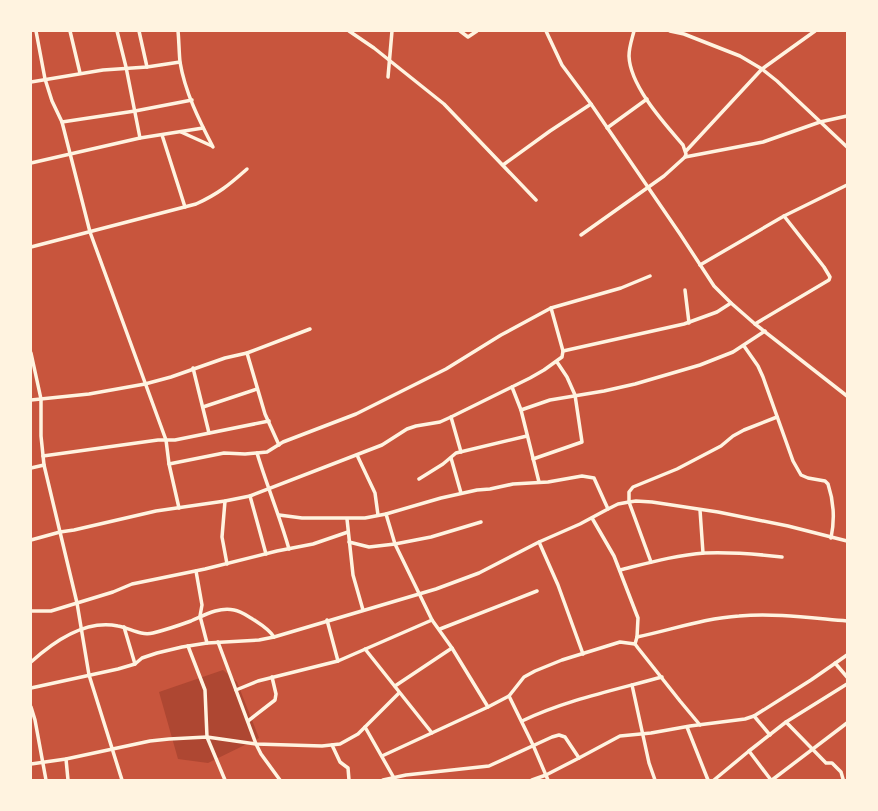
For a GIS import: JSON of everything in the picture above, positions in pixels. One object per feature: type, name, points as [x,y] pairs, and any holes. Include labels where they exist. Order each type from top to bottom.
[{"type":"street","points":[[36,31],[45,79],[52,101],[62,122],[90,232],[166,440],[179,508]]},
{"type":"street","points":[[70,31],[80,73]]},
{"type":"street","points":[[118,31],[140,138]]},
{"type":"street","points":[[139,31],[147,67]]},
{"type":"street","points":[[178,31],[180,62],[192,100],[203,128],[213,147],[181,132]]},
{"type":"street","points":[[349,31],[374,48],[444,104],[536,200]]},
{"type":"street","points":[[388,77],[392,31]]},
{"type":"street","points":[[460,31],[468,37],[477,31]]},
{"type":"street","points":[[546,31],[562,65],[591,104],[714,286],[755,324],[847,396]]},
{"type":"street","points":[[634,31],[630,52],[630,63],[635,81],[686,151]]},
{"type":"street","points":[[670,31],[684,34],[740,56],[762,69],[777,81],[847,147]]},
{"type":"street","points":[[685,157],[686,151],[762,69],[815,31]]},
{"type":"street","points":[[31,82],[80,73],[126,67],[147,67],[180,62]]},
{"type":"street","points":[[607,128],[647,99]]},
{"type":"street","points":[[62,122],[135,111],[192,100]]},
{"type":"street","points":[[503,165],[591,104]]},
{"type":"street","points":[[581,235],[664,176],[685,157],[763,142],[820,122],[847,116]]},
{"type":"street","points":[[31,164],[140,138],[203,128]]},
{"type":"street","points":[[162,135],[185,207]]},
{"type":"street","points":[[31,247],[185,207],[209,198],[225,188],[247,168]]},
{"type":"street","points":[[700,264],[784,216],[847,185]]},
{"type":"street","points":[[755,324],[829,280],[830,277],[824,267],[784,216]]},
{"type":"street","points":[[170,464],[224,453],[245,454],[267,452],[279,445],[363,411],[446,369],[501,335],[551,308],[621,288],[650,276]]},
{"type":"street","points":[[685,290],[689,323]]},
{"type":"street","points":[[563,351],[689,323],[717,312],[731,303]]},
{"type":"street","points":[[31,540],[60,532],[156,511],[250,496],[382,445],[407,429],[440,422],[544,370],[562,357],[563,351],[551,308]]},
{"type":"street","points":[[31,400],[89,394],[145,384],[171,377],[224,358],[247,353],[310,329]]},
{"type":"street","points":[[521,410],[550,400],[635,384],[700,365],[733,352],[765,331]]},
{"type":"street","points":[[744,346],[760,372],[793,461],[801,475],[808,478],[825,481],[828,484],[834,512],[834,524],[831,538]]},
{"type":"street","points":[[31,353],[41,399],[41,436],[44,465],[77,603],[89,675],[114,749],[122,780]]},
{"type":"street","points":[[247,353],[257,389],[279,445]]},
{"type":"street","points":[[533,459],[582,442],[574,395],[567,377],[557,362]]},
{"type":"street","points":[[193,368],[209,433]]},
{"type":"street","points":[[512,387],[521,410],[539,482]]},
{"type":"street","points":[[203,407],[257,389]]},
{"type":"street","points":[[451,417],[461,452]]},
{"type":"street","points":[[651,562],[629,502],[629,492],[633,487],[677,469],[721,446],[744,430],[777,417]]},
{"type":"street","points":[[43,456],[158,440],[175,440],[269,421]]},
{"type":"street","points":[[419,479],[443,464],[456,453],[527,436]]},
{"type":"street","points":[[257,453],[267,489],[279,516],[288,549]]},
{"type":"street","points":[[357,455],[375,493],[378,516]]},
{"type":"street","points":[[450,458],[461,493]]},
{"type":"street","points":[[31,468],[44,465]]},
{"type":"street","points":[[279,516],[347,519],[378,516],[461,493],[513,484],[591,476],[596,480],[608,509]]},
{"type":"street","points":[[250,496],[266,554]]},
{"type":"street","points":[[225,501],[222,537],[227,564]]},
{"type":"street","points":[[31,688],[118,669],[135,664],[142,658],[157,653],[188,646],[218,642],[259,640],[274,637],[327,620],[420,594],[479,573],[538,542],[592,518],[618,504],[629,502],[652,502],[700,510],[788,526],[847,541]]},
{"type":"street","points":[[700,510],[703,554]]},
{"type":"street","points":[[386,514],[395,544],[432,620],[440,629],[488,707]]},
{"type":"street","points":[[592,518],[604,536],[620,570],[638,618],[635,644]]},
{"type":"street","points":[[347,519],[354,582],[363,610]]},
{"type":"street","points":[[349,542],[369,547],[395,544],[431,537],[462,529],[481,522]]},
{"type":"street","points":[[31,611],[51,611],[113,592],[132,584],[313,544],[348,532]]},
{"type":"street","points":[[538,542],[558,584],[583,654]]},
{"type":"street","points":[[620,570],[651,562],[703,554],[757,554],[782,557]]},
{"type":"street","points":[[196,571],[202,605],[200,616],[207,643]]},
{"type":"street","points":[[440,629],[536,591]]},
{"type":"street","points":[[31,662],[52,644],[82,629],[106,625],[117,625],[143,634],[153,633],[192,621],[200,616],[223,610],[234,610],[263,625],[274,637]]},
{"type":"street","points":[[637,637],[693,623],[740,616],[773,615],[847,621]]},
{"type":"street","points":[[327,620],[338,661]]},
{"type":"street","points":[[236,690],[272,677],[338,661],[432,620]]},
{"type":"street","points":[[124,628],[135,664]]},
{"type":"street","points":[[218,642],[256,744],[261,754],[280,780]]},
{"type":"street","points":[[382,756],[509,696],[524,677],[535,671],[562,660],[620,642],[635,644],[700,725]]},
{"type":"street","points":[[188,646],[204,690],[207,738],[225,780]]},
{"type":"street","points":[[395,686],[452,648]]},
{"type":"street","points":[[365,649],[432,733]]},
{"type":"street","points":[[532,780],[546,775],[620,736],[745,719],[754,716],[847,655]]},
{"type":"street","points":[[835,664],[847,677]]},
{"type":"street","points":[[248,721],[275,700],[276,694],[272,677]]},
{"type":"street","points":[[522,721],[543,711],[578,700],[662,677]]},
{"type":"street","points":[[714,780],[786,722],[847,684]]},
{"type":"street","points":[[632,685],[649,763],[655,780]]},
{"type":"street","points":[[31,764],[66,759],[150,741],[169,739],[207,738],[256,744],[322,746],[340,744],[349,740],[365,727],[399,693]]},
{"type":"street","points":[[509,696],[522,721],[548,780]]},
{"type":"street","points":[[31,707],[35,720],[46,780]]},
{"type":"street","points":[[754,716],[770,736]]},
{"type":"street","points":[[786,722],[826,763],[832,763],[841,772],[842,780]]},
{"type":"street","points":[[749,751],[772,780],[847,723]]},
{"type":"street","points":[[365,727],[394,778]]},
{"type":"street","points":[[687,727],[708,780]]},
{"type":"street","points":[[383,780],[406,775],[489,766],[552,737],[562,736],[579,758]]},
{"type":"street","points":[[332,745],[340,762],[348,768],[349,780]]},
{"type":"street","points":[[66,759],[68,780]]},
{"type":"street","points":[[406,775],[407,780]]},
{"type":"street","points":[[842,780],[847,776]]},
{"type":"shaded area","points":[[223,670],[237,682],[259,738],[208,763],[178,759],[159,692]]}]
